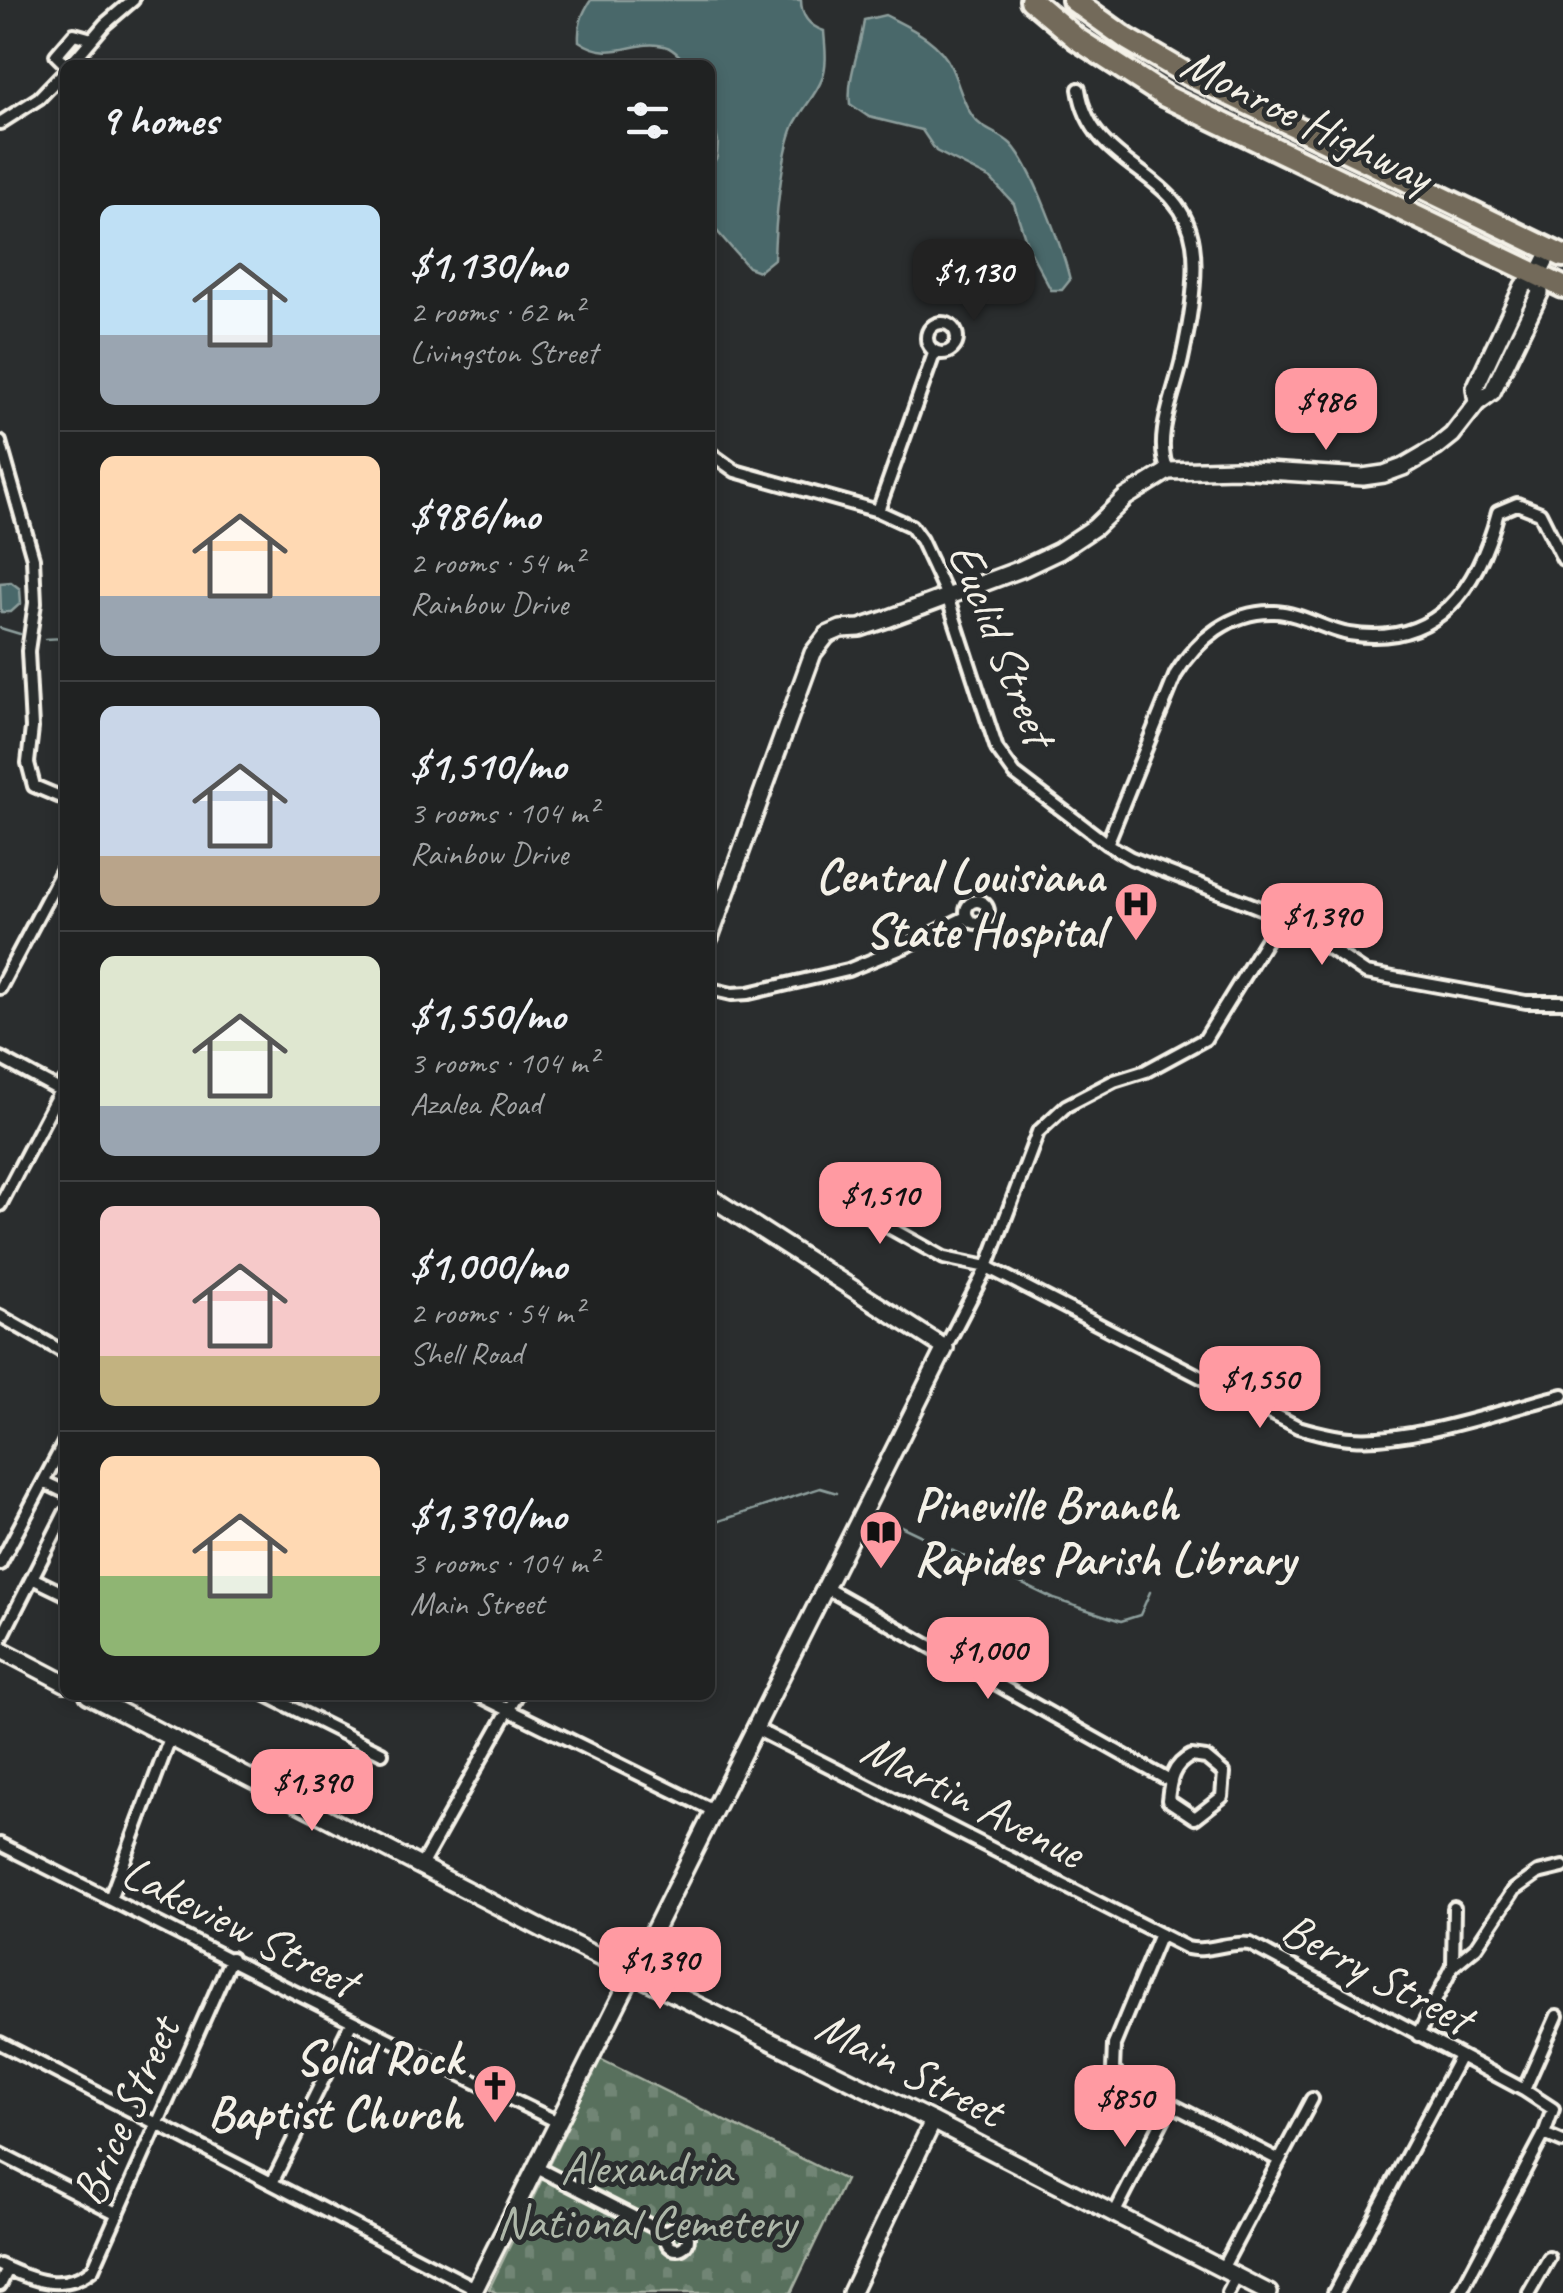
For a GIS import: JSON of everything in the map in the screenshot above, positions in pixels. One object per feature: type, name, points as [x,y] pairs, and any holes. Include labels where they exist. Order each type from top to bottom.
[{"type":"highway","name":"Monroe Highway","points":[[1031,0],[1078,40],[1165,96],[1563,287]]},
{"type":"highway","name":"Monroe Highway","points":[[1073,0],[1176,68],[1424,186],[1556,254]]},
{"type":"street","points":[[73,60],[133,0]]},
{"type":"street","points":[[61,60],[56,54],[69,36],[92,39]]},
{"type":"street","points":[[0,123],[39,98],[60,75]]},
{"type":"street","points":[[1079,89],[1082,112],[1092,130],[1116,154],[1172,196],[1194,245],[1183,356],[1164,433],[1162,459],[1168,471]]},
{"type":"street","points":[[715,922],[814,653],[827,635],[888,620],[1059,551],[1095,526],[1126,497],[1168,471],[1236,469],[1363,477],[1403,467],[1452,434],[1476,403],[1475,388],[1522,286],[1538,277],[1556,254]]},
{"type":"street","points":[[878,511],[935,351]]},
{"type":"street","points":[[0,442],[33,558],[34,604],[28,651],[32,728],[28,763],[34,786],[60,797]]},
{"type":"street","name":"Euclid Street","points":[[715,456],[735,470],[878,511],[911,526],[947,596],[997,750],[1015,774],[1107,844],[1132,858],[1281,916],[1366,974],[1526,1002],[1563,1002]]},
{"type":"street","points":[[1107,844],[1176,674],[1191,651],[1213,630],[1244,617],[1276,612],[1346,634],[1375,636],[1412,628],[1447,612],[1472,582],[1490,545],[1498,512],[1517,504],[1540,513],[1563,559]]},
{"type":"street","points":[[0,988],[60,875]]},
{"type":"street","points":[[0,2043],[474,2290],[987,1267],[1038,1132],[1066,1106],[1114,1081],[1158,1065],[1205,1039],[1281,916]]},
{"type":"street","points":[[715,989],[749,993],[848,970],[909,946],[966,917]]},
{"type":"street","points":[[0,1058],[60,1087]]},
{"type":"street","points":[[0,1205],[60,1094]]},
{"type":"street","points":[[846,1181],[838,1198],[944,1258],[987,1267],[1298,1427],[1354,1439],[1422,1431],[1563,1394]]},
{"type":"street","points":[[715,1199],[945,1348]]},
{"type":"street","points":[[0,1316],[60,1350]]},
{"type":"street","points":[[0,1564],[60,1451]]},
{"type":"street","points":[[44,1482],[60,1490]]},
{"type":"street","points":[[0,1641],[60,1523]]},
{"type":"street","points":[[32,1578],[60,1592]]},
{"type":"street","points":[[826,1588],[1170,1781]]},
{"type":"street","points":[[0,1649],[60,1680]]},
{"type":"street","name":"Main Street","points":[[98,1700],[1268,2293]]},
{"type":"street","points":[[276,1700],[382,1753]]},
{"type":"street","points":[[488,1700],[712,1810]]},
{"type":"street","points":[[422,1864],[514,1700]]},
{"type":"street","name":"Martin Avenue","points":[[754,1728],[1160,1934]]},
{"type":"street","points":[[110,1899],[170,1738]]},
{"type":"street","points":[[1191,1756],[1206,1758],[1224,1772],[1222,1797],[1195,1818],[1168,1800],[1170,1781],[1182,1760],[1191,1756]]},
{"type":"street","name":"Lakeview Street","points":[[0,1844],[231,1958],[352,2023],[558,2122]]},
{"type":"street","points":[[1418,2035],[1453,1966],[1476,1947],[1514,1890],[1538,1873],[1563,1867]]},
{"type":"street","points":[[1453,1966],[1454,1908]]},
{"type":"street","points":[[1160,1934],[1114,2045],[1113,2070],[1122,2079],[1279,2160]]},
{"type":"street","name":"Berry Street","points":[[1160,1934],[1198,1951],[1234,1942],[1250,1944],[1554,2109],[1544,2134]]},
{"type":"street","name":"Brice Street","points":[[4,2267],[46,2283],[73,2282],[93,2269],[231,1958]]},
{"type":"street","points":[[1524,2090],[1558,2016]]},
{"type":"street","points":[[272,2184],[352,2023]]},
{"type":"street","points":[[1334,2293],[1460,2056]]},
{"type":"street","points":[[1228,2293],[1229,2272],[1279,2160],[1312,2098]]},
{"type":"street","points":[[1114,2214],[1171,2104]]},
{"type":"street","points":[[851,2293],[933,2121]]},
{"type":"street","points":[[1476,2293],[1461,2290],[1544,2134],[1563,2142]]},
{"type":"street","points":[[0,2154],[118,2214]]},
{"type":"street","points":[[535,2168],[666,2234]]},
{"type":"street","points":[[1529,2293],[1550,2258]]},
{"type":"street","points":[[0,2285],[4,2267]]},
{"type":"green space","name":"Alexandria National Cemetery","points":[[600,2059],[845,2180],[791,2293],[497,2293],[489,2289]]},
{"type":"water","points":[[591,0],[801,0],[807,20],[824,31],[826,61],[822,79],[794,125],[786,154],[774,259],[759,271],[748,267],[715,229],[718,142],[715,60],[684,60],[674,51],[653,44],[613,51],[591,47],[579,41]]},
{"type":"water","points":[[885,15],[939,49],[973,117],[1007,140],[1019,155],[1046,209],[1066,266],[1070,280],[1062,290],[1051,290],[1028,247],[1014,204],[991,179],[936,151],[922,130],[869,117],[850,104],[850,83],[864,20]]},
{"type":"water","points":[[11,582],[20,589],[21,603],[11,612],[1,612],[0,583]]},
{"type":"waterway","points":[[0,628],[20,634]]},
{"type":"waterway","points":[[45,639],[60,638]]},
{"type":"waterway","points":[[715,1522],[820,1488],[837,1493]]},
{"type":"waterway","points":[[884,1518],[1054,1599],[1121,1621],[1140,1615],[1150,1592]]},
{"type":"place","name":"Central Louisiana State Hospital","points":[[1136,942]]},
{"type":"place","name":"Pineville Branch Rapides Parish Library","points":[[881,1570]]},
{"type":"place","name":"Solid Rock Baptist Church","points":[[495,2124]]}]
